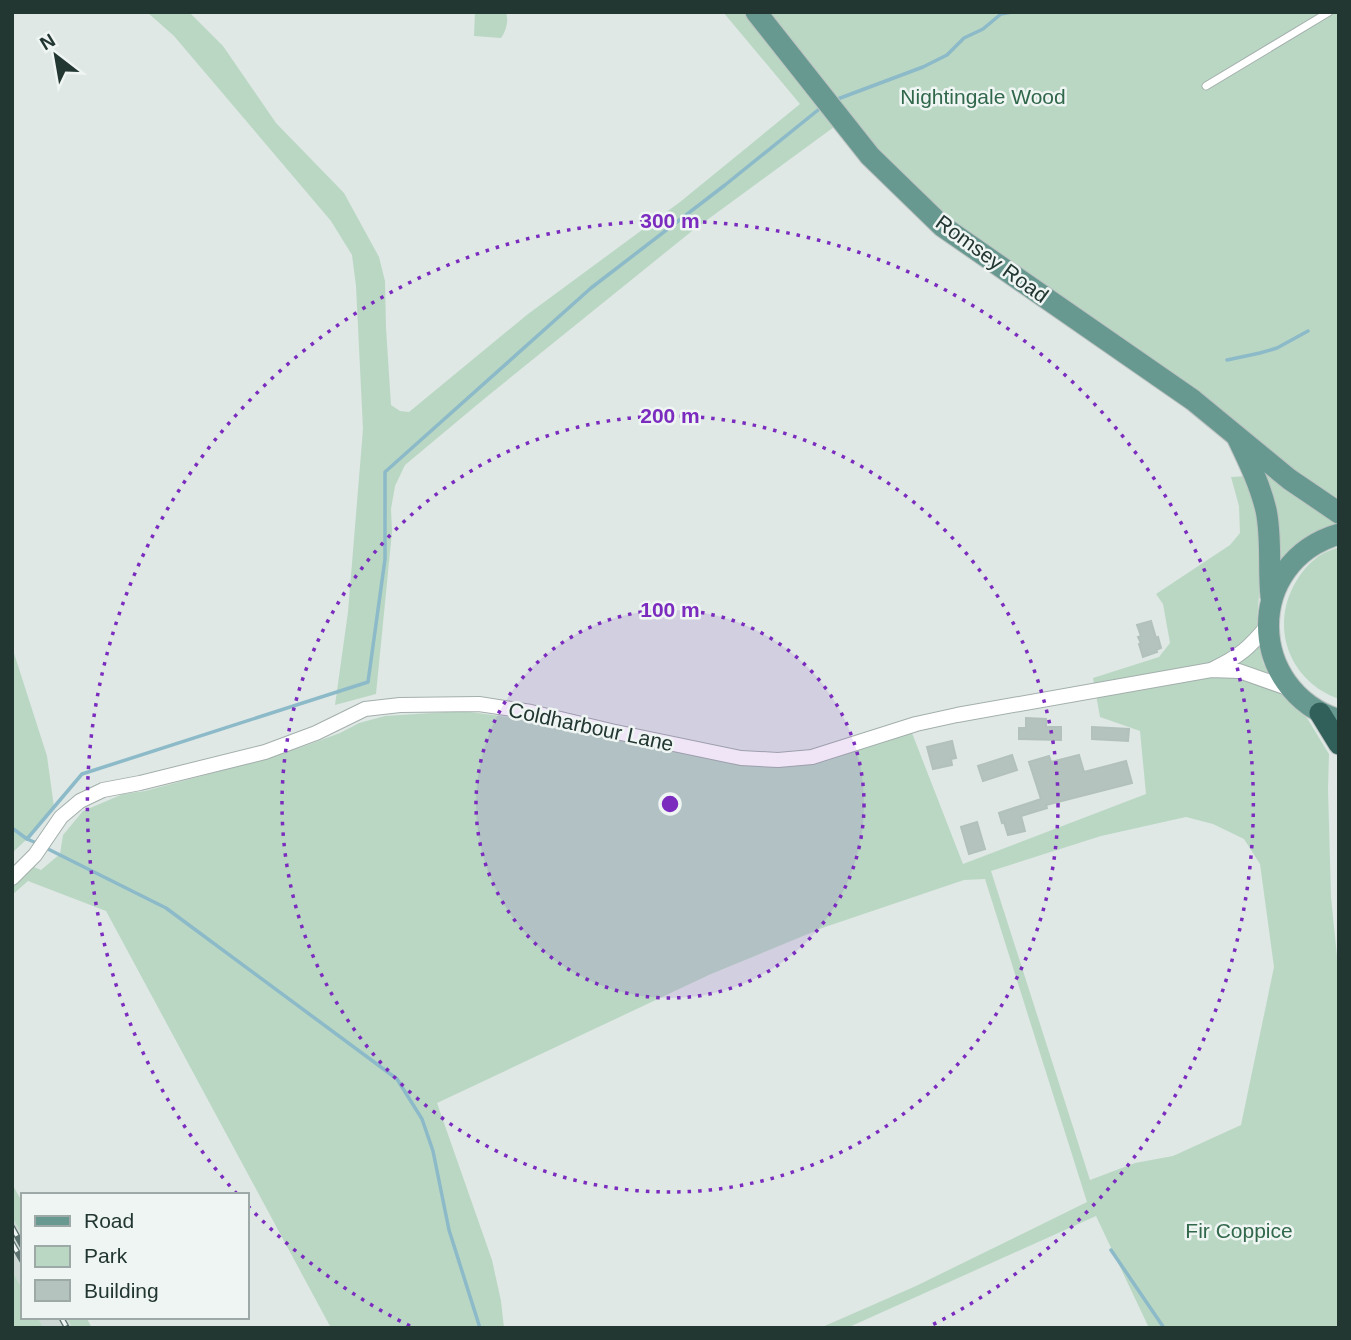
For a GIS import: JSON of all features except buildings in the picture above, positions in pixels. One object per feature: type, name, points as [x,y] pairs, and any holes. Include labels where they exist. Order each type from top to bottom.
[{"type":"highway","points":[[1329,717],[1339,744]]},
{"type":"main road","name":"Romsey Road","points":[[756,12],[870,156],[942,226],[1193,400],[1289,479],[1339,513]]},
{"type":"main road","name":"Romsey Road","points":[[1236,435],[1258,482],[1266,511],[1270,541],[1271,603]]},
{"type":"main road","points":[[1329,717],[1299,698],[1280,674],[1273,659],[1268,625],[1277,585],[1287,570],[1313,545],[1339,534]]},
{"type":"street","name":"Coldharbour Lane","points":[[1211,670],[1234,659],[1250,646],[1268,625]]},
{"type":"street","name":"Coldharbour Lane","points":[[12,878],[37,853],[61,817],[79,801],[103,790],[265,752],[316,733],[365,709],[400,705],[479,704],[531,712],[741,758],[778,760],[812,757],[916,724],[957,715],[1211,670],[1239,671],[1290,688]]},
{"type":"lane","points":[[1206,86],[1329,12]]},
{"type":"shaded area","points":[[12,1217],[21,1233],[21,1287],[12,1271]]},
{"type":"shaded area","points":[[39,1319],[68,1319],[72,1328],[43,1328]]},
{"type":"green space","name":"Nightingale Wood","points":[[147,12],[189,12],[223,46],[276,123],[344,193],[379,257],[385,281],[391,405],[400,411],[409,412],[528,314],[680,202],[800,104],[723,12],[1339,12],[1339,500],[947,221],[878,152],[849,116],[692,231],[405,465],[395,486],[391,509],[392,532],[376,694],[335,705],[348,612],[363,429],[352,255],[331,221],[174,36]]},
{"type":"green space","points":[[475,12],[506,12],[506,26],[501,38],[474,36]]},
{"type":"green space","points":[[1262,470],[1339,525],[1279,569]]},
{"type":"green space","name":"Fir Coppice","points":[[1247,476],[1263,538],[1257,623],[1263,663],[1280,691],[1304,713],[1329,754],[1331,897],[1339,976],[1339,1328],[1149,1328],[1096,1216],[847,1328],[820,1328],[916,1286],[1087,1202],[985,879],[964,880],[825,927],[711,974],[437,1103],[492,1260],[504,1328],[331,1328],[106,911],[28,881],[12,895],[12,887],[34,867],[41,870],[60,854],[63,835],[83,811],[123,794],[145,791],[299,748],[359,723],[385,716],[462,711],[538,721],[738,763],[782,767],[912,733],[963,864],[1146,794],[1140,731],[1100,717],[1093,678],[1159,657],[1170,643],[1163,604],[1156,594],[1230,545],[1240,533],[1239,506],[1231,477]],"holes":[[[1186,817],[1213,824],[1244,839],[1260,864],[1274,967],[1241,1125],[1173,1156],[1135,1163],[1090,1180],[991,871],[1101,836]]]},
{"type":"green space","points":[[1339,547],[1339,699],[1322,691],[1297,667],[1289,652],[1284,619],[1287,602],[1303,571],[1319,556]]},
{"type":"green space","points":[[12,647],[47,756],[54,807],[12,853]]},
{"type":"green space","points":[[12,1184],[21,1200],[21,1233],[12,1217]]},
{"type":"green space","points":[[12,1271],[21,1287],[21,1319],[39,1319],[43,1328],[12,1328]]},
{"type":"green space","points":[[68,1319],[87,1319],[92,1328],[72,1328]]},
{"type":"waterway","points":[[835,100],[923,67],[947,55],[964,38],[983,29],[1001,14],[1012,12]]},
{"type":"waterway","points":[[39,844],[27,839],[82,774],[368,682],[385,559],[385,472],[591,288],[823,106]]},
{"type":"waterway","points":[[1227,360],[1277,348],[1308,331]]},
{"type":"waterway","points":[[12,828],[27,839]]},
{"type":"waterway","points":[[46,848],[166,908],[397,1079],[422,1119],[433,1151],[449,1230],[480,1328]]},
{"type":"waterway","points":[[1111,1250],[1164,1328]]},
{"type":"railway","points":[[12,1227],[21,1243]]},
{"type":"railway","points":[[12,1243],[21,1259]]},
{"type":"railway","points":[[62,1319],[67,1328]]}]
